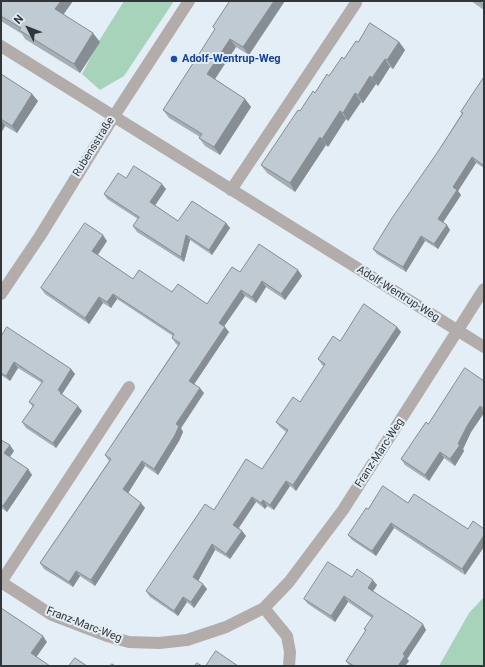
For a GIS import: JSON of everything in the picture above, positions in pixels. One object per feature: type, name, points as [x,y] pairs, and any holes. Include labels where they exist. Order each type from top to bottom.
[{"type":"street","name":"Rubensstraße","points":[[1,294],[40,236],[114,116],[189,1]]},
{"type":"street","points":[[231,190],[356,3]]},
{"type":"street","name":"Adolf-Wentrup-Weg","points":[[1,46],[484,347]]},
{"type":"street","name":"Franz-Marc-Weg","points":[[129,387],[1,582],[52,615],[107,636],[129,642],[159,643],[188,640],[226,627],[264,608],[289,582],[343,510],[484,289]]},
{"type":"street","points":[[264,608],[287,636],[290,652],[289,666]]},
{"type":"green space","points":[[124,1],[174,1],[124,76],[100,90],[82,74],[99,41]]},
{"type":"green space","points":[[484,597],[484,666],[439,666],[469,613]]},
{"type":"building","points":[[1,1],[61,1],[55,9],[93,33],[74,64],[19,30],[21,28],[1,16]]},
{"type":"building","points":[[230,1],[274,1],[243,47],[230,39],[207,74],[245,99],[214,147],[199,138],[202,134],[163,110],[215,29],[213,27]]},
{"type":"building","points":[[370,23],[399,42],[387,60],[385,59],[372,78],[370,76],[358,95],[355,93],[343,113],[340,111],[322,139],[320,137],[290,183],[261,165],[298,110],[300,111],[313,91],[315,93],[327,74],[329,76],[342,57],[344,59],[356,41],[358,42]]},
{"type":"building","points":[[1,74],[32,94],[12,126],[1,119]]},
{"type":"building","points":[[484,77],[484,163],[483,165],[472,157],[453,187],[457,190],[438,219],[447,225],[434,244],[421,236],[403,267],[373,249],[392,218],[463,113],[461,112]]},
{"type":"building","points":[[134,166],[162,184],[150,202],[178,221],[192,201],[226,223],[209,250],[186,235],[181,257],[133,226],[139,217],[104,194],[118,173],[126,178]]},
{"type":"building","points":[[85,223],[103,235],[92,251],[133,279],[139,270],[172,292],[178,284],[207,304],[232,267],[240,272],[259,244],[298,270],[281,294],[262,281],[252,297],[241,290],[219,323],[225,327],[189,381],[200,388],[176,424],[179,426],[175,435],[154,469],[142,461],[123,489],[141,503],[91,580],[76,571],[69,582],[40,563],[111,459],[105,455],[180,343],[172,338],[174,334],[113,294],[107,302],[99,297],[85,318],[41,288]]},
{"type":"building","points":[[364,304],[397,327],[293,485],[286,481],[270,505],[263,500],[261,503],[252,497],[233,525],[242,531],[226,554],[212,544],[193,577],[203,584],[191,602],[183,597],[174,611],[146,591],[205,504],[214,510],[246,459],[262,469],[288,430],[276,422],[293,397],[300,402],[325,364],[318,359],[333,336],[340,341]]},
{"type":"building","points":[[7,327],[71,369],[58,390],[78,406],[53,443],[22,422],[34,405],[29,402],[43,381],[14,362],[6,376],[1,373],[1,337]]},
{"type":"building","points":[[465,368],[484,381],[484,409],[480,406],[467,426],[458,444],[460,445],[450,459],[440,452],[425,475],[401,459],[426,422],[428,424]]},
{"type":"building","points":[[1,440],[10,445],[4,453],[28,469],[3,506],[1,505]]},
{"type":"building","points":[[383,486],[408,503],[414,494],[468,529],[473,521],[484,529],[484,535],[462,569],[391,523],[372,551],[348,535]]},
{"type":"building","points":[[328,562],[352,577],[357,569],[373,580],[368,588],[423,624],[403,654],[405,656],[398,666],[354,666],[346,661],[366,630],[364,629],[373,616],[344,596],[331,616],[304,599]]},
{"type":"building","points":[[1,608],[43,636],[31,653],[50,666],[1,666]]},
{"type":"building","points":[[216,651],[238,666],[206,666]]},
{"type":"building","points":[[75,658],[87,666],[69,666]]},
{"type":"building","points":[[197,663],[202,666],[195,666]]},
{"type":"place","name":"Adolf-Wentrup-Weg","points":[[174,59]]}]
